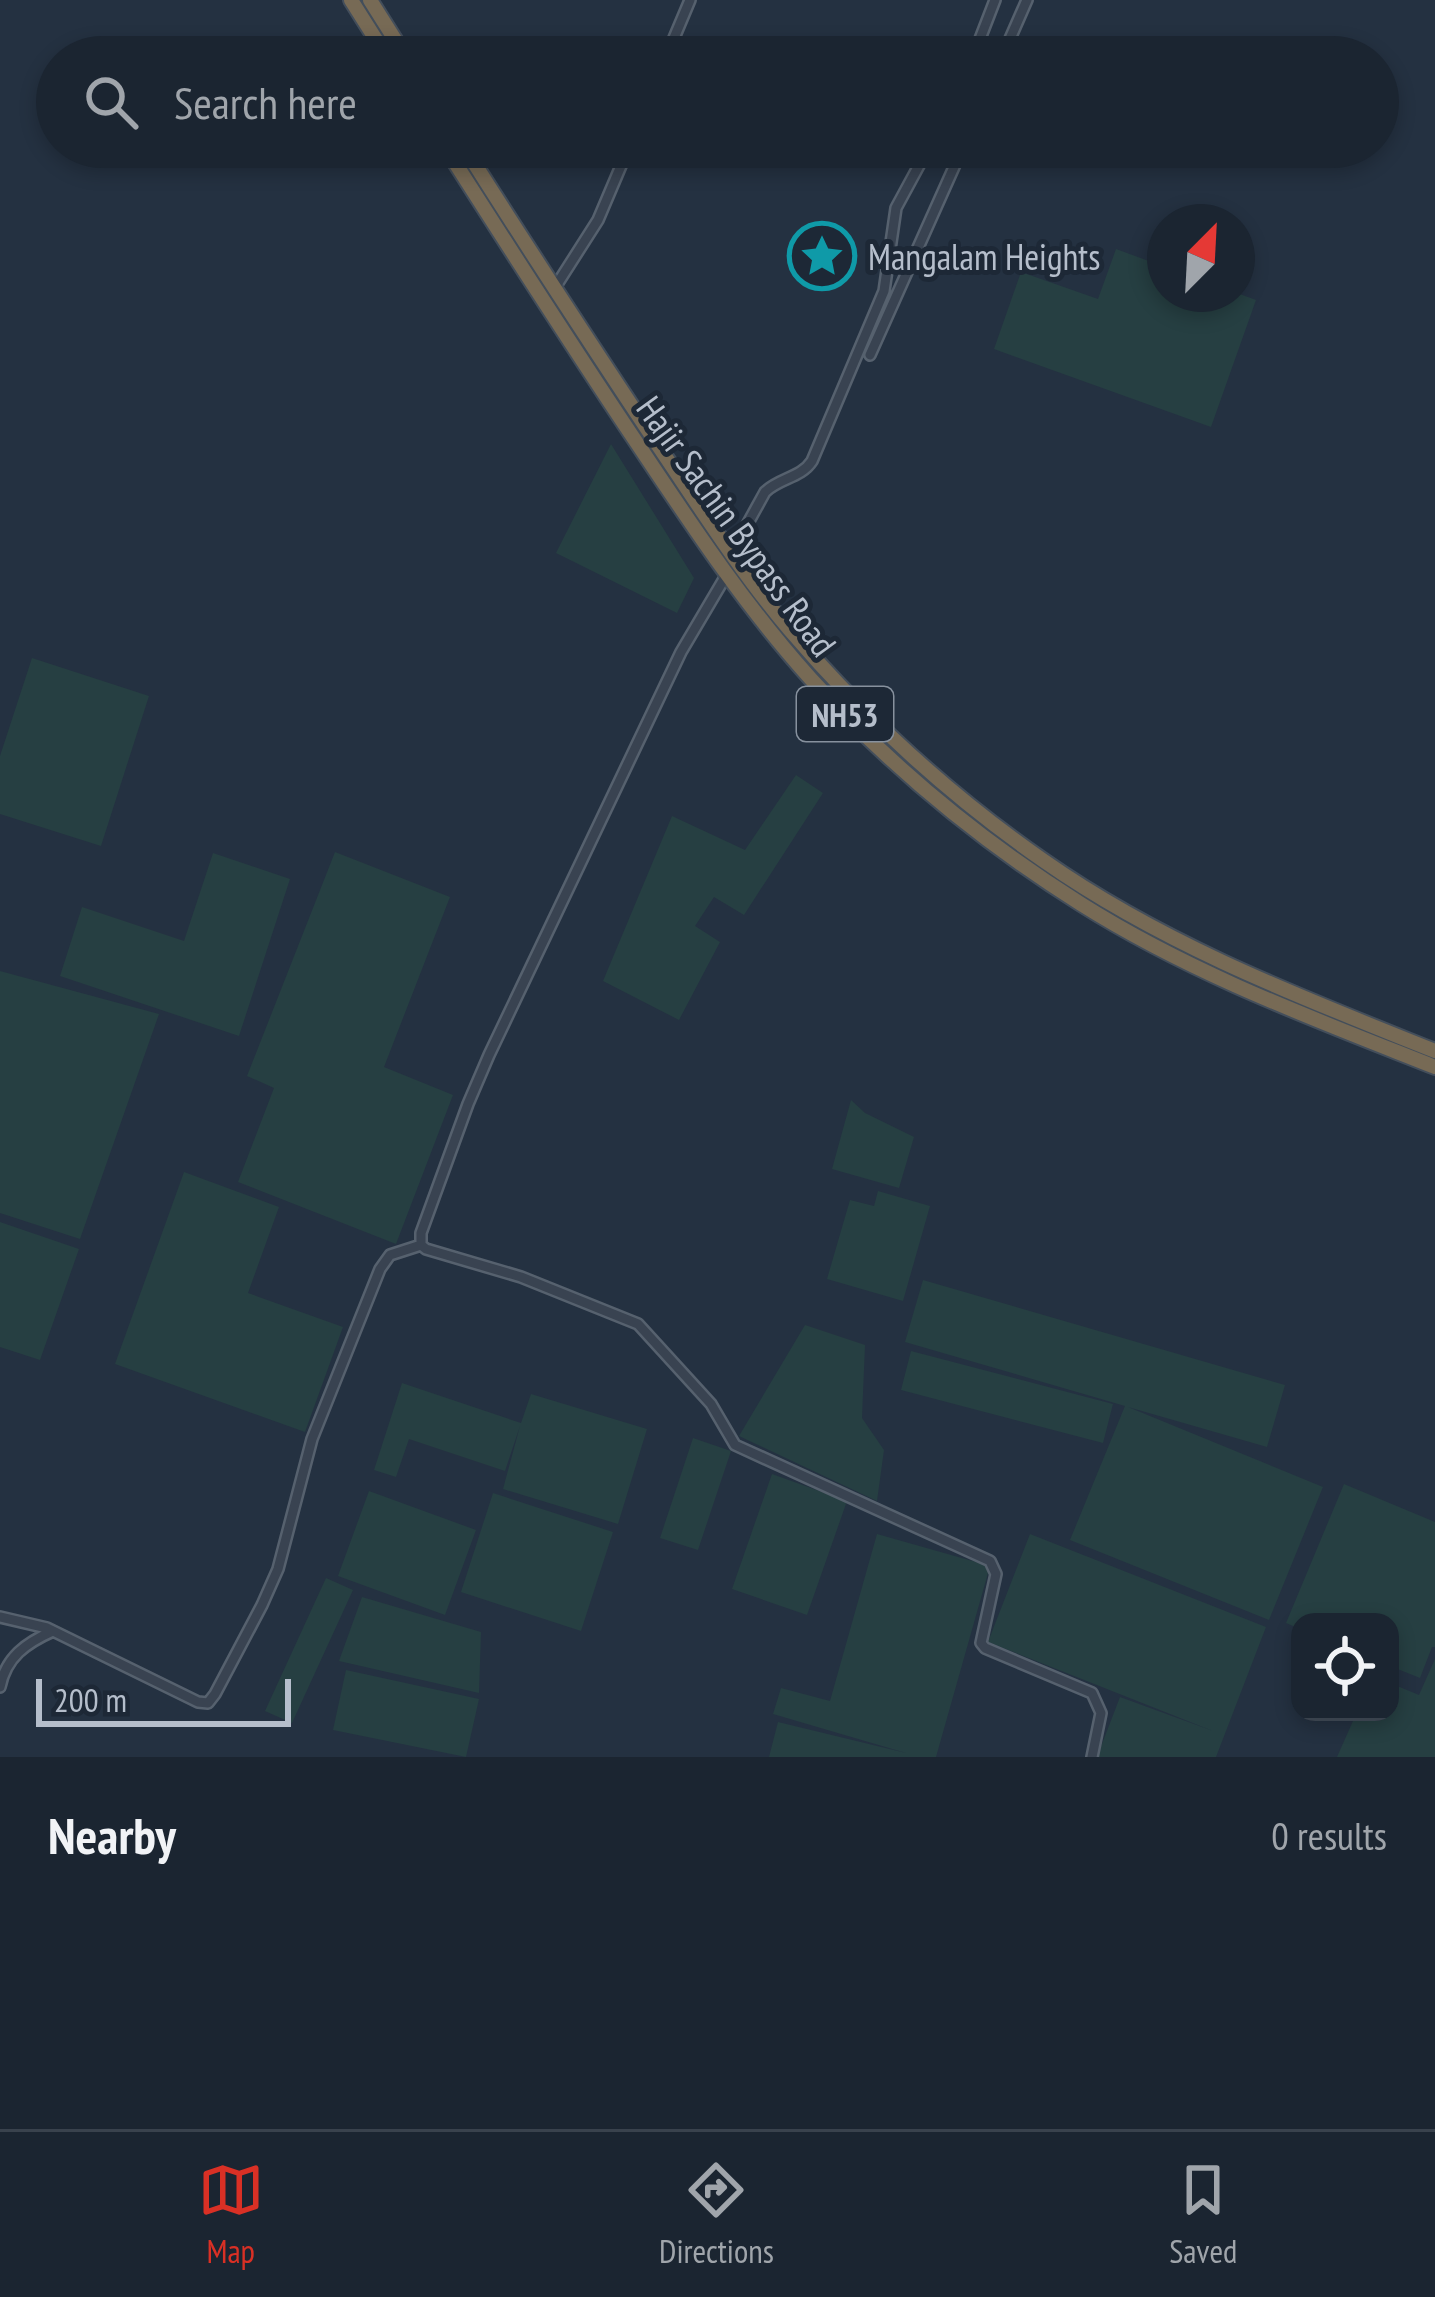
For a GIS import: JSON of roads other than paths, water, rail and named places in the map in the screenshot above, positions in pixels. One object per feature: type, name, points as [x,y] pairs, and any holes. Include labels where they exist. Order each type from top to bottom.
[{"type":"highway","points":[[351,0],[374,36]]},
{"type":"highway","points":[[370,0],[393,36]]},
{"type":"highway","name":"Hajir Sachin Bypass Road","points":[[458,168],[567,339],[727,574],[811,678],[872,742],[1011,858],[1083,906],[1205,974],[1435,1067]]},
{"type":"highway","name":"NH53","points":[[477,168],[731,552],[787,626],[906,752],[1045,862],[1132,917],[1214,959],[1435,1051]]},
{"type":"street","points":[[675,36],[690,0]]},
{"type":"street","points":[[981,36],[995,0]]},
{"type":"street","points":[[1011,36],[1027,0]]},
{"type":"street","points":[[554,289],[598,220],[620,168]]},
{"type":"street","points":[[731,552],[765,492],[802,472],[812,461],[880,304],[896,208],[918,168]]},
{"type":"street","points":[[871,356],[954,168]]},
{"type":"street","points":[[727,574],[681,652],[489,1055],[421,1232],[422,1245],[521,1277],[638,1324],[711,1404],[735,1445],[990,1561],[996,1574],[981,1643],[1092,1693],[1101,1712],[1092,1757]]},
{"type":"street","points":[[0,1617],[53,1631],[208,1703],[278,1570],[312,1438],[380,1269],[389,1255],[422,1245]]},
{"type":"street","points":[[0,1687],[2,1664],[27,1643],[53,1631]]},
{"type":"place","name":"Mangalam Heights","points":[[822,256]]}]
